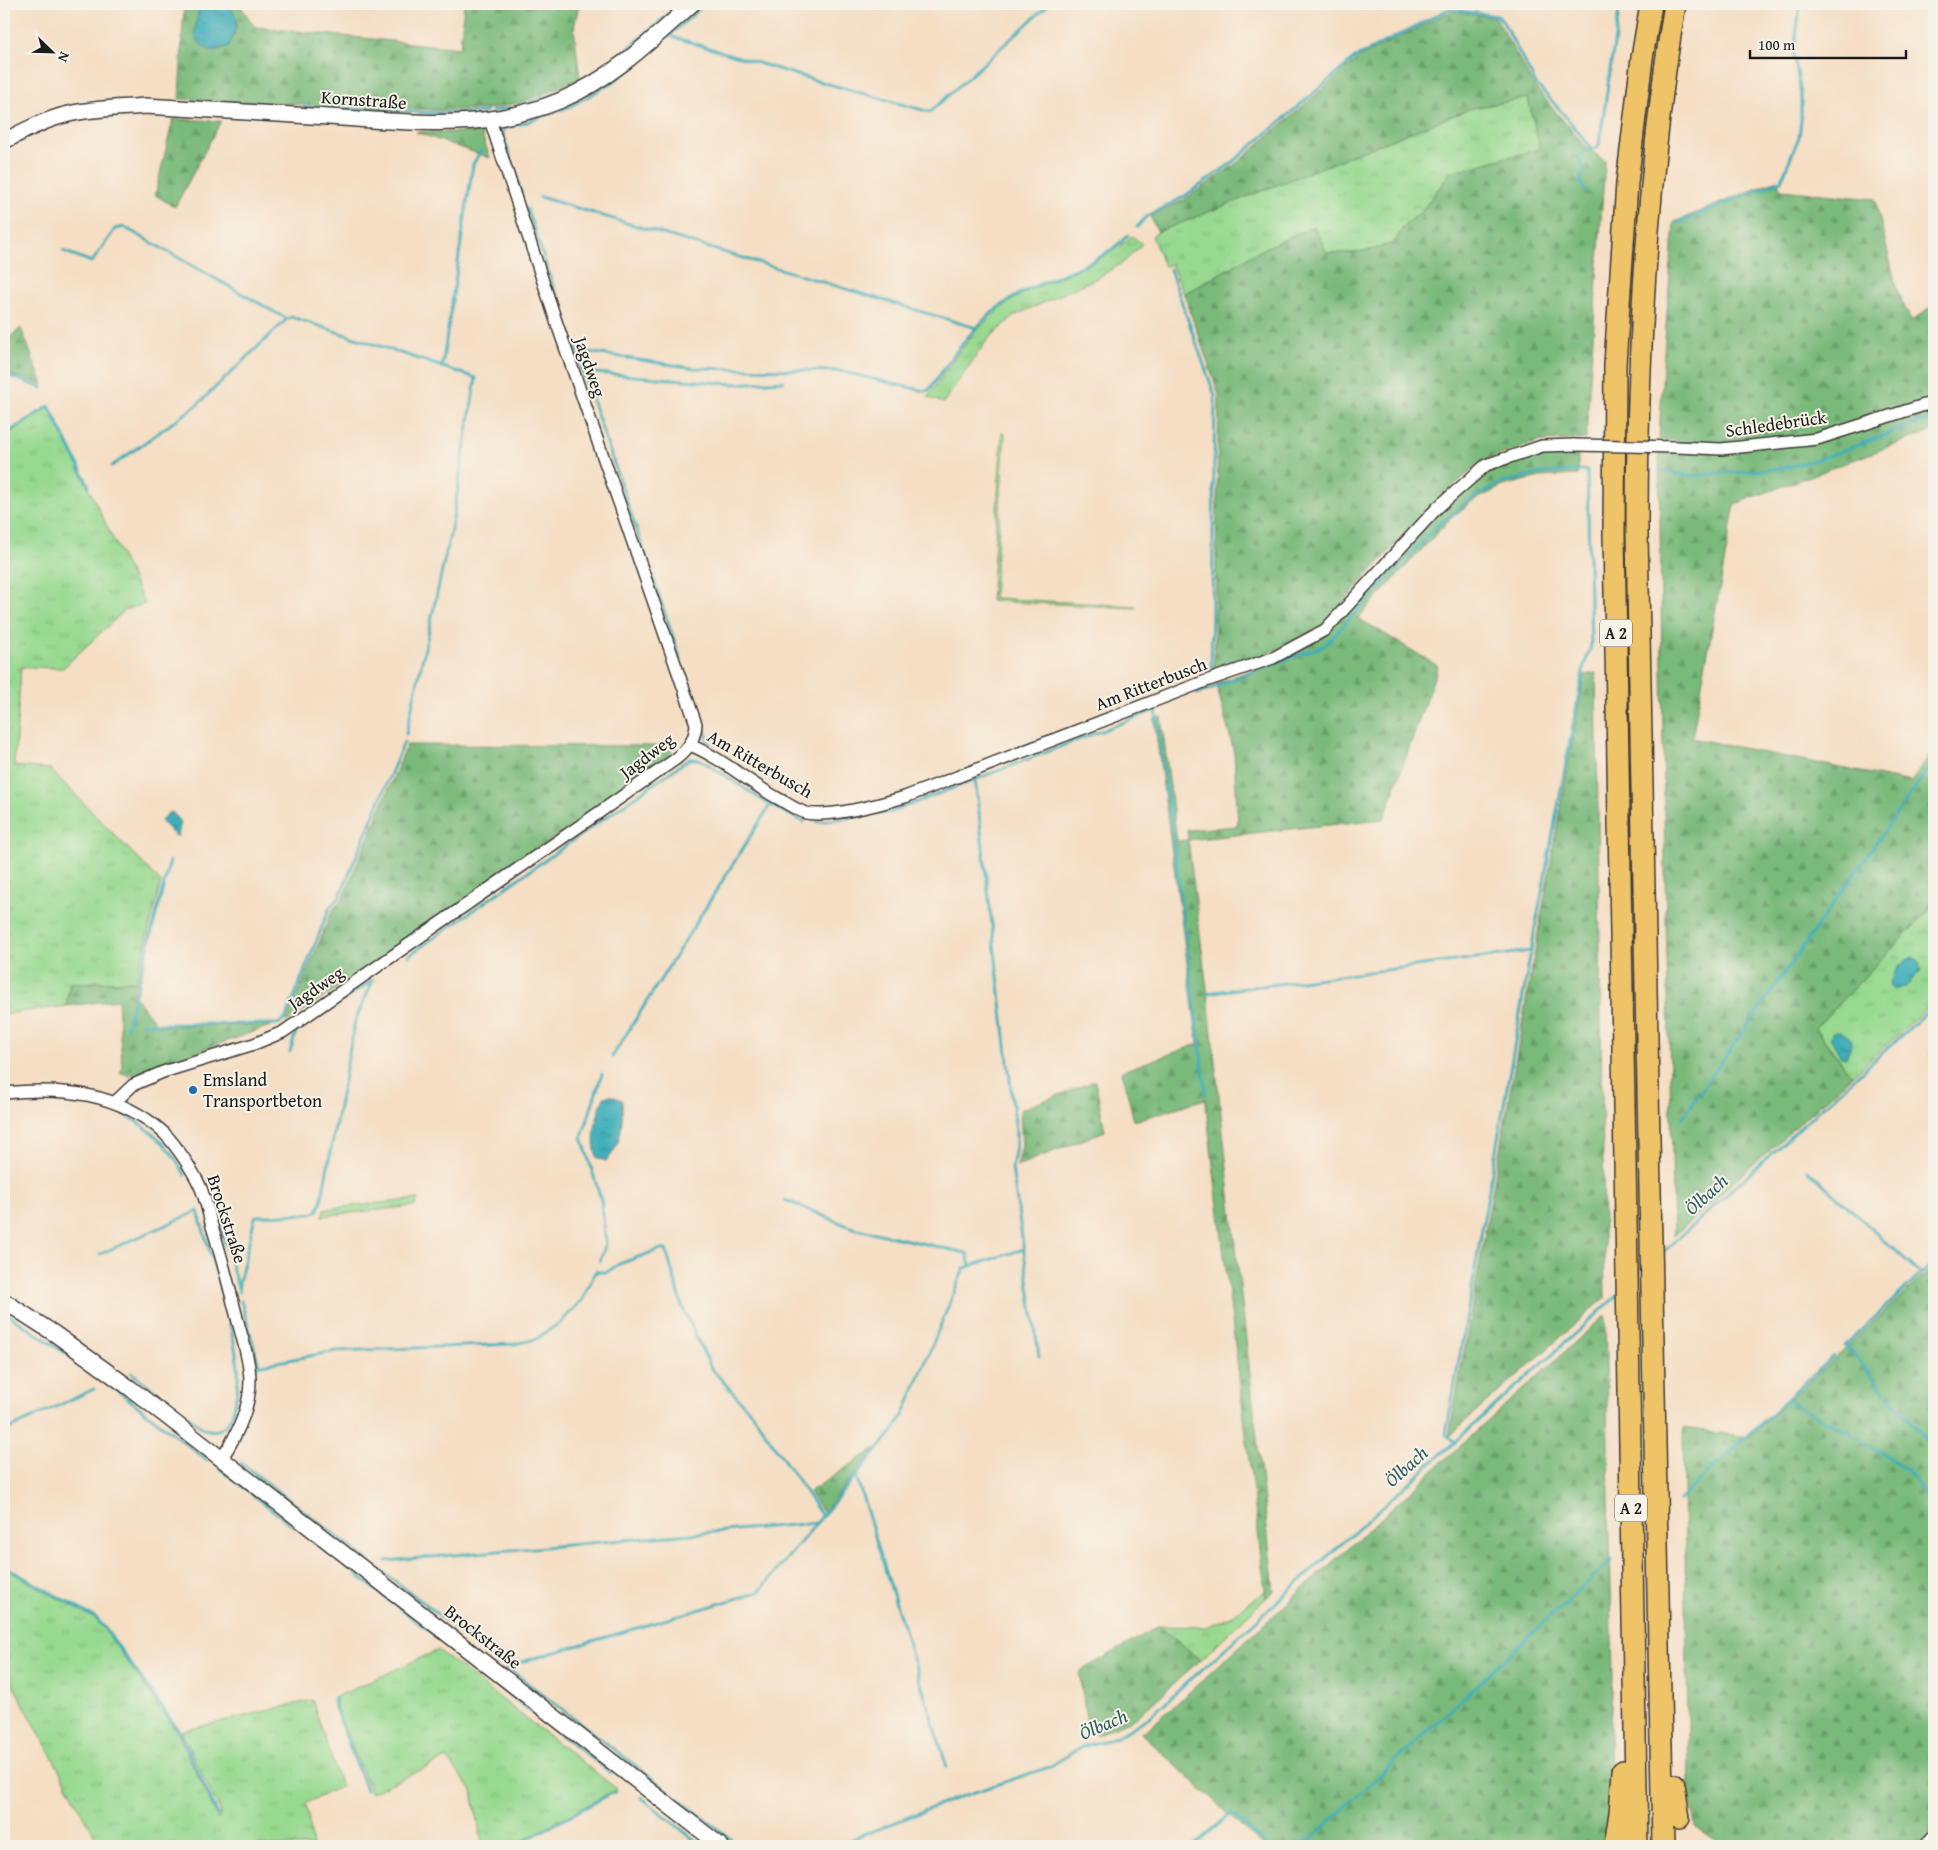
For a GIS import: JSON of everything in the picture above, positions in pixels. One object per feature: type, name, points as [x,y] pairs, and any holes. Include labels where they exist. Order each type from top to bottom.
[{"type":"highway","name":"A 2","points":[[1637,1846],[1614,555],[1615,364],[1627,183],[1642,58],[1651,4]]},
{"type":"highway","name":"A 2","points":[[1663,1846],[1637,534],[1637,438],[1639,362],[1651,184],[1675,4]]},
{"type":"highway","points":[[1615,1846],[1620,1813],[1628,1694],[1634,1654]]},
{"type":"highway","points":[[1659,1654],[1670,1704],[1674,1794],[1679,1818]]},
{"type":"street","name":"Kornstraße","points":[[4,141],[34,126],[67,114],[100,109],[147,106],[437,124],[490,120],[524,113],[560,101],[600,80],[640,51],[692,4]]},
{"type":"street","name":"Jagdweg","points":[[115,1102],[133,1085],[163,1072],[254,1044],[283,1032],[668,764],[690,745],[695,734],[696,724],[557,324],[490,120]]},
{"type":"street","name":"Schledebrück","points":[[1574,445],[1721,449],[1817,439],[1934,402]]},
{"type":"street","name":"Am Ritterbusch","points":[[690,745],[704,751],[771,795],[798,810],[809,813],[872,806],[905,797],[1206,681],[1273,658],[1325,630],[1437,508],[1486,465],[1542,446],[1574,445]]},
{"type":"street","name":"Brockstraße","points":[[4,1092],[40,1089],[91,1095],[115,1102],[141,1117],[164,1134],[182,1157],[200,1186],[224,1264],[250,1380],[246,1410],[233,1442],[222,1458]]},
{"type":"street","name":"Brockstraße","points":[[4,1301],[55,1334],[130,1388],[721,1846]]},
{"type":"street","points":[[1925,1846],[1934,1834]]},
{"type":"green space","points":[[184,4],[239,4],[255,27],[460,48],[464,4],[579,4],[574,28],[580,79],[519,103],[488,109],[437,110],[179,99]]},
{"type":"green space","points":[[1449,12],[1496,18],[1534,86],[1584,145],[1605,161],[1586,439],[1541,441],[1482,461],[1430,506],[1323,625],[1270,653],[1214,670],[1219,395],[1184,294],[1263,249],[1314,226],[1327,253],[1353,253],[1394,243],[1404,226],[1421,212],[1451,172],[1540,149],[1528,98],[1472,108],[1158,232],[1150,216],[1184,200],[1237,163],[1360,57]]},
{"type":"green space","points":[[1528,98],[1541,150],[1451,172],[1421,212],[1404,226],[1394,243],[1353,253],[1327,253],[1314,227],[1263,249],[1184,294],[1171,264],[1164,266],[1152,236],[1158,232],[1472,108]]},
{"type":"green space","points":[[173,119],[221,121],[175,207],[155,195]]},
{"type":"green space","points":[[416,132],[481,132],[490,158]]},
{"type":"green space","points":[[1777,180],[1781,190],[1875,199],[1897,290],[1911,321],[1934,305],[1934,430],[1735,504],[1692,738],[1911,782],[1934,749],[1934,905],[1815,1028],[1852,1076],[1674,1236],[1665,877],[1659,452],[1677,453],[1677,440],[1659,440],[1674,222]]},
{"type":"green space","points":[[1132,236],[1142,244],[1125,261],[1099,277],[1014,316],[988,339],[943,403],[928,397],[966,344],[988,319],[1001,308],[1029,291],[1104,256]]},
{"type":"green space","points":[[21,328],[43,385],[4,372],[4,342]]},
{"type":"green space","points":[[49,407],[145,604],[125,610],[63,668],[21,667],[14,766],[50,769],[161,882],[136,981],[70,983],[66,1006],[4,1014],[4,437]]},
{"type":"green space","points":[[1002,433],[1005,434],[994,598],[1136,606],[1136,608],[991,601]]},
{"type":"green space","points":[[1578,452],[1578,475],[1540,477],[1503,486],[1471,502],[1450,519],[1358,618],[1438,666],[1384,819],[1188,840],[1187,830],[1238,826],[1234,753],[1216,683],[1273,662],[1323,637],[1439,512],[1488,471],[1541,454]]},
{"type":"green space","points":[[1596,673],[1605,1298],[1449,1436],[1584,675]]},
{"type":"green space","points":[[1161,717],[1177,841],[1188,840],[1208,997],[1274,1591],[1266,1598],[1205,1099],[1134,1121],[1122,1071],[1198,1044],[1154,719]]},
{"type":"green space","points":[[407,745],[669,746],[673,755],[384,957],[286,1022],[333,909],[342,900]]},
{"type":"green space","points":[[1934,905],[1934,1002],[1852,1076],[1815,1028]]},
{"type":"green space","points":[[136,981],[132,998],[137,999],[158,1026],[273,1025],[129,1076],[120,1072],[122,1066],[118,1000],[66,1006],[70,983]]},
{"type":"green space","points":[[1095,1081],[1105,1131],[1017,1166],[1022,1146],[1020,1110]]},
{"type":"green space","points":[[418,1199],[415,1206],[322,1216],[325,1209]]},
{"type":"green space","points":[[1934,1266],[1934,1827],[1920,1846],[1724,1846],[1695,1826],[1689,1790],[1683,1428],[1749,1437]]},
{"type":"green space","points":[[1605,1315],[1613,1678],[1610,1723],[1611,1813],[1603,1846],[1263,1846],[1141,1733],[1155,1723]]},
{"type":"green space","points":[[876,1448],[823,1512],[809,1492]]},
{"type":"green space","points":[[4,1568],[95,1619],[104,1629],[177,1732],[218,1819],[221,1813],[181,1731],[312,1700],[341,1787],[306,1803],[313,1846],[78,1846],[96,1838],[4,1668]]},
{"type":"green space","points":[[1265,1591],[1266,1598],[1200,1660],[1159,1626],[1206,1627],[1233,1615]]},
{"type":"green space","points":[[1159,1626],[1200,1660],[1136,1718],[1096,1735],[1088,1730],[1079,1672]]},
{"type":"green space","points":[[438,1650],[617,1789],[512,1846],[470,1846],[482,1844],[472,1791],[447,1758],[371,1793],[336,1708],[336,1697]]},
{"type":"water","points":[[205,4],[225,4],[234,14],[237,23],[229,46],[214,51],[200,44],[197,39],[195,28],[198,14],[200,6]]},
{"type":"water","points":[[169,812],[173,813],[181,822],[178,836],[174,835],[161,821]]},
{"type":"water","points":[[1913,957],[1919,962],[1921,970],[1906,987],[1893,989],[1889,985],[1901,964]]},
{"type":"water","points":[[1838,1031],[1850,1038],[1851,1045],[1846,1058],[1841,1057],[1830,1037],[1832,1033]]},
{"type":"water","points":[[610,1095],[622,1100],[622,1116],[618,1141],[606,1161],[597,1158],[594,1135],[604,1097]]},
{"type":"waterway","points":[[519,106],[560,92],[588,78],[629,48],[679,4]]},
{"type":"waterway","points":[[669,36],[705,4]]},
{"type":"waterway","points":[[670,36],[814,80],[930,112],[1049,4]]},
{"type":"waterway","points":[[1586,191],[1580,182],[1584,169],[1578,157],[1588,149],[1597,148],[1599,145],[1620,4]]},
{"type":"waterway","points":[[1678,223],[1781,181],[1799,137],[1801,119],[1801,95],[1794,54],[1800,4]]},
{"type":"waterway","points":[[1137,227],[1147,216],[1185,196],[1233,162],[1356,57],[1449,9],[1498,16],[1536,84],[1592,149]]},
{"type":"waterway","points":[[521,192],[503,135],[504,128],[571,106],[612,83],[660,44]]},
{"type":"waterway","points":[[303,107],[436,113],[486,112]]},
{"type":"waterway","points":[[492,111],[511,108]]},
{"type":"waterway","points":[[442,367],[473,164],[481,151]]},
{"type":"waterway","points":[[540,197],[976,328]]},
{"type":"waterway","points":[[527,209],[681,660]]},
{"type":"waterway","points":[[63,251],[92,262],[115,229],[124,227],[287,319]]},
{"type":"waterway","points":[[575,350],[693,368],[840,371],[924,391],[929,390],[947,364],[988,316],[1028,289],[1074,270],[1103,255],[1128,235]]},
{"type":"waterway","points":[[1170,269],[1215,396],[1211,673]]},
{"type":"waterway","points":[[112,466],[196,406],[287,319],[292,317],[476,378],[451,530],[406,734]]},
{"type":"waterway","points":[[583,372],[734,384],[784,381]]},
{"type":"waterway","points":[[4,374],[42,388]]},
{"type":"waterway","points":[[4,435],[49,406],[89,486]]},
{"type":"waterway","points":[[1660,470],[1688,476],[1778,469],[1820,459],[1934,417]]},
{"type":"waterway","points":[[1197,694],[1324,646],[1437,526],[1471,499],[1502,483],[1541,473],[1587,470],[1591,646],[1584,666],[1531,951],[1446,1434],[1455,1443]]},
{"type":"waterway","points":[[690,686],[710,745]]},
{"type":"waterway","points":[[817,822],[891,812],[1158,709]]},
{"type":"waterway","points":[[1156,710],[1206,1093]]},
{"type":"waterway","points":[[141,1024],[278,1024],[285,1019],[330,907],[339,898],[404,742]]},
{"type":"waterway","points":[[408,956],[689,759],[701,760],[770,805],[804,822]]},
{"type":"waterway","points":[[1682,1118],[1934,761]]},
{"type":"waterway","points":[[975,779],[1016,1131],[1016,1146],[1012,1168],[1039,1356]]},
{"type":"waterway","points":[[612,1057],[770,805]]},
{"type":"waterway","points":[[127,1027],[170,861]]},
{"type":"waterway","points":[[1207,993],[1531,951]]},
{"type":"waterway","points":[[239,1293],[239,1283],[255,1217],[311,1214],[317,1211],[321,1203],[355,1021],[373,980]]},
{"type":"waterway","points":[[290,1052],[296,1032],[372,981]]},
{"type":"waterway","name":"Ölbach","points":[[1659,1256],[1934,1006]]},
{"type":"waterway","points":[[600,1261],[606,1243],[601,1200],[582,1137],[602,1074]]},
{"type":"waterway","points":[[4,1101],[54,1097]]},
{"type":"waterway","points":[[117,1110],[156,1136],[171,1153],[185,1175]]},
{"type":"waterway","points":[[1808,1170],[1921,1274]]},
{"type":"waterway","points":[[785,1200],[853,1228],[966,1253],[970,1266]]},
{"type":"waterway","points":[[214,1204],[238,1288]]},
{"type":"waterway","points":[[100,1254],[198,1211],[226,1308],[235,1347],[238,1381],[231,1417],[227,1424],[220,1429],[204,1429],[132,1373]]},
{"type":"waterway","points":[[595,1272],[607,1272],[619,1264],[661,1249],[666,1250],[682,1306],[711,1368],[754,1416],[822,1516]]},
{"type":"waterway","points":[[508,1666],[759,1592],[894,1430],[904,1414],[964,1268],[1024,1249]]},
{"type":"waterway","points":[[1844,1346],[1934,1262]]},
{"type":"waterway","points":[[256,1366],[336,1351],[515,1344],[536,1339],[561,1322],[582,1300],[596,1271]]},
{"type":"waterway","name":"Ölbach","points":[[835,1846],[957,1798],[1049,1767],[1082,1747],[1117,1737],[1148,1718],[1620,1293]]},
{"type":"waterway","points":[[241,1301],[259,1365]]},
{"type":"waterway","points":[[4,1312],[86,1367]]},
{"type":"waterway","points":[[1845,1345],[1934,1449]]},
{"type":"waterway","points":[[1679,1500],[1833,1356]]},
{"type":"waterway","points":[[99,1376],[207,1460]]},
{"type":"waterway","points":[[4,1431],[94,1389]]},
{"type":"waterway","points":[[1786,1400],[1860,1439],[1908,1470],[1934,1510]]},
{"type":"waterway","points":[[241,1463],[368,1560]]},
{"type":"waterway","points":[[220,1469],[294,1527]]},
{"type":"waterway","points":[[856,1476],[947,1767]]},
{"type":"waterway","points":[[386,1561],[816,1523]]},
{"type":"waterway","points":[[312,1540],[433,1634]]},
{"type":"waterway","points":[[1293,1846],[1310,1840],[1612,1560]]},
{"type":"waterway","points":[[4,1566],[96,1618],[105,1628],[179,1731],[218,1815]]},
{"type":"waterway","points":[[382,1571],[740,1846]]},
{"type":"waterway","points":[[447,1647],[611,1773]]},
{"type":"waterway","points":[[335,1697],[335,1708],[366,1790]]},
{"type":"waterway","points":[[515,1846],[616,1791]]},
{"type":"waterway","points":[[641,1797],[702,1846]]},
{"type":"waterway","points":[[1193,1846],[1232,1813],[1267,1846]]},
{"type":"place","name":"Emsland Transportbeton","points":[[193,1090]]}]
